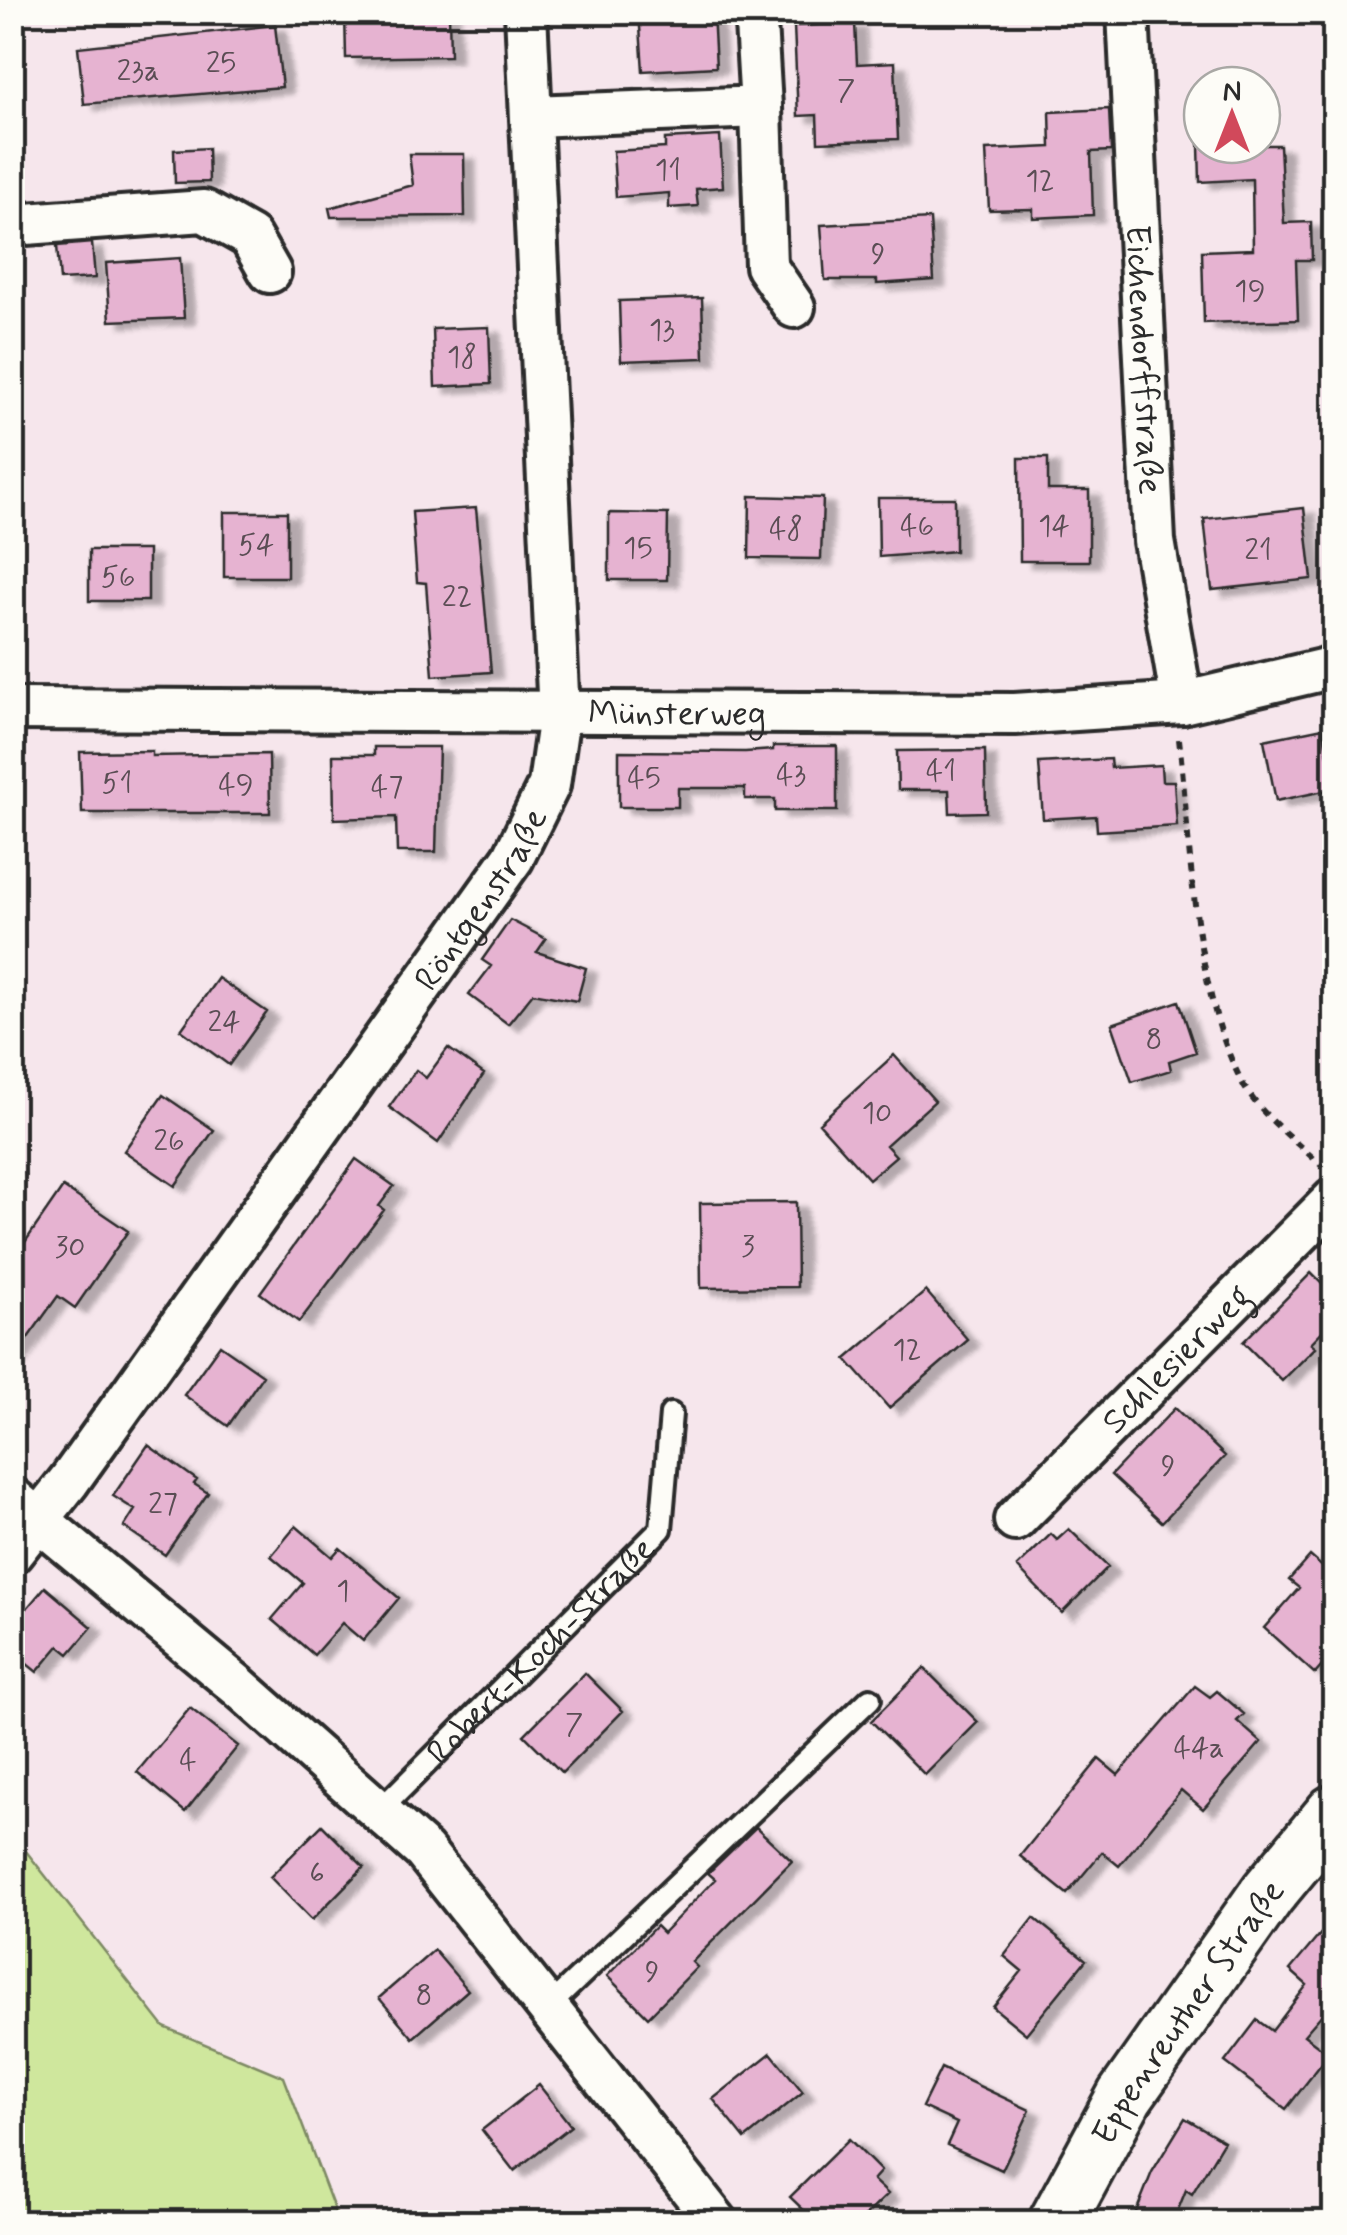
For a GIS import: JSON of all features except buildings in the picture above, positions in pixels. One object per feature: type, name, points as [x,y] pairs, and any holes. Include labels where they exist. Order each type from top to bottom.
[{"type":"main road","name":"Eppenreuther Straße","points":[[1058,2222],[1124,2096],[1268,1892],[1334,1813]]},
{"type":"street","name":"Röntgenstraße","points":[[12,1553],[26,1510],[512,858],[549,785],[559,715],[526,12]]},
{"type":"street","name":"Eichendorffstraße","points":[[1128,12],[1154,540],[1182,703]]},
{"type":"street","points":[[756,22],[766,266],[794,307]]},
{"type":"street","points":[[532,116],[760,107]]},
{"type":"street","points":[[12,225],[204,211],[250,237],[270,272]]},
{"type":"street","name":"Münsterweg","points":[[12,709],[559,715],[1015,714],[1182,703],[1334,667]]},
{"type":"street","name":"Schlesierweg","points":[[1015,1520],[1334,1199]]},
{"type":"street","points":[[26,1510],[381,1809],[424,1851],[717,2222]]},
{"type":"lane","name":"Robert-Koch-Straße","points":[[381,1809],[662,1529],[671,1414]]},
{"type":"lane","points":[[550,2006],[870,1699]]},
{"type":"path","points":[[1182,703],[1181,757],[1215,1011],[1244,1087],[1334,1178]]},
{"type":"path","points":[[1334,1655],[1327,1660],[1334,1668]]},
{"type":"green space","points":[[22,1846],[164,2027],[284,2077],[339,2222],[13,2222],[12,1856]]}]
